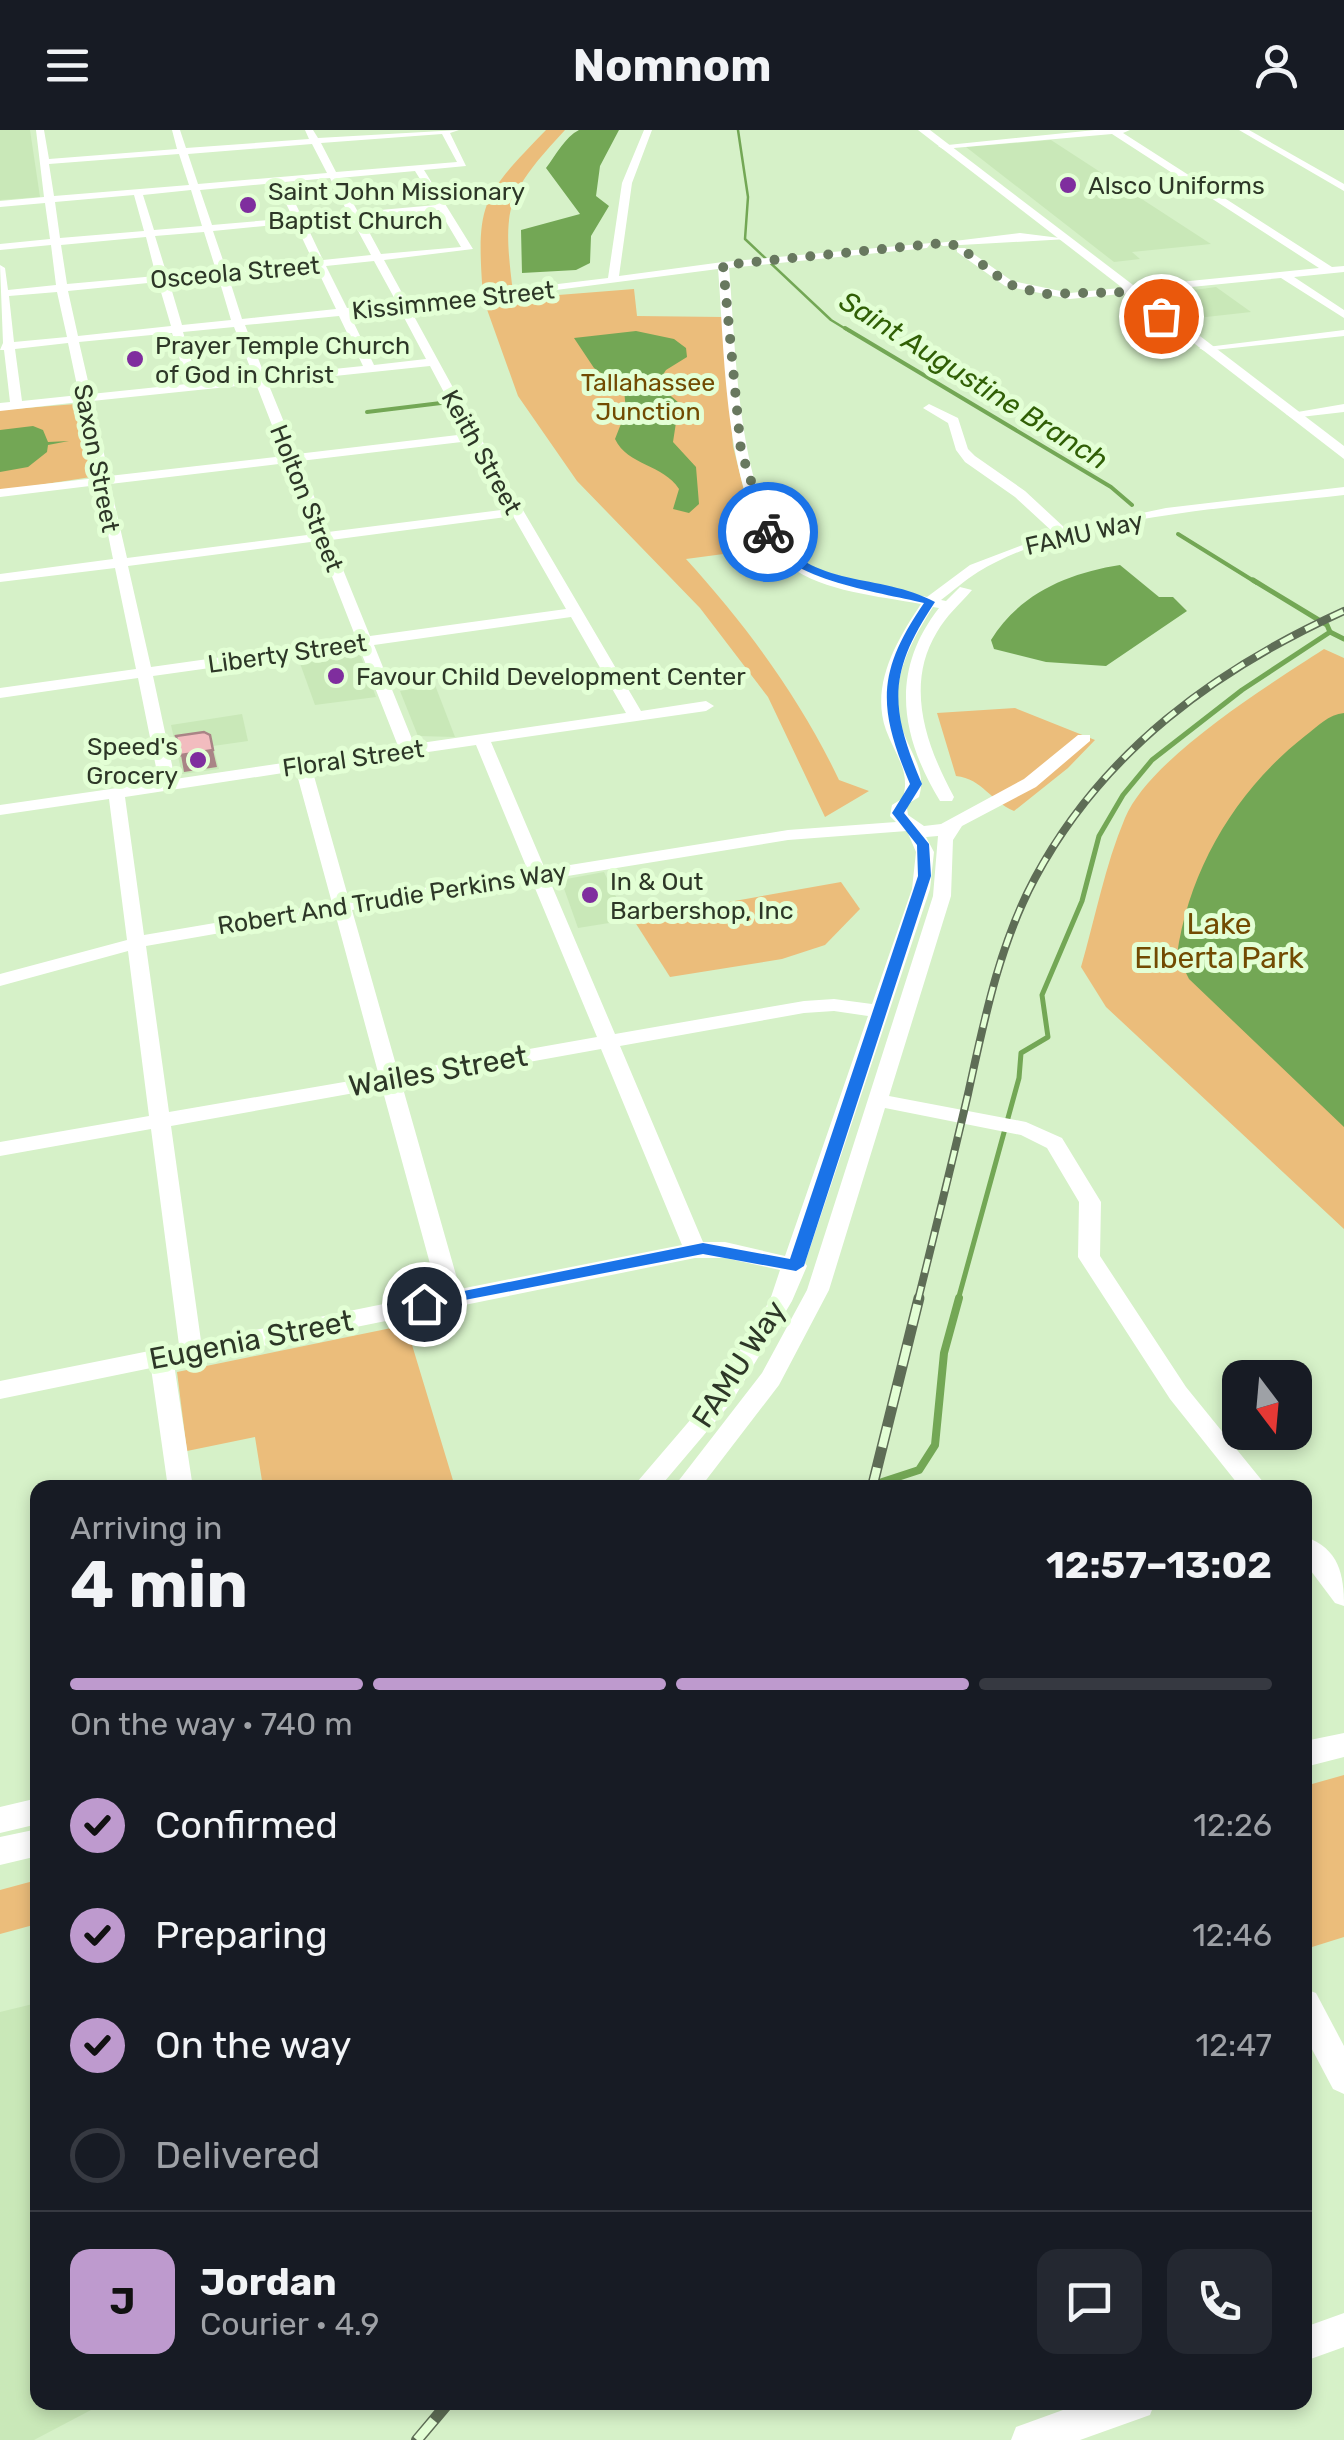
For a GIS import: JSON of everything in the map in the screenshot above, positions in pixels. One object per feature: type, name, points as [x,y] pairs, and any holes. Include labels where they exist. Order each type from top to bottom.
[{"type":"main road","points":[[924,130],[1344,454]]},
{"type":"street","name":"Saxon Street","points":[[40,130],[62,288],[100,482],[168,784]]},
{"type":"street","name":"Holton Street","points":[[176,130],[204,228],[238,322],[408,750]]},
{"type":"street","points":[[0,204],[460,166],[464,161],[445,130]]},
{"type":"street","points":[[45,162],[312,136],[458,130]]},
{"type":"street","points":[[613,281],[627,184],[648,130]]},
{"type":"street","points":[[942,146],[1126,130]]},
{"type":"street","points":[[1243,130],[1344,188]]},
{"type":"street","points":[[1114,131],[1329,270]]},
{"type":"street","name":"Keith Street","points":[[312,136],[432,362],[636,716]]},
{"type":"street","points":[[0,247],[443,207],[419,170]]},
{"type":"street","points":[[280,181],[370,369]]},
{"type":"street","points":[[138,193],[180,328],[194,388]]},
{"type":"street","name":"Osceola Street","points":[[2,294],[469,248],[443,207]]},
{"type":"street","points":[[1020,236],[1049,228]]},
{"type":"street","points":[[956,250],[973,240],[1062,238]]},
{"type":"street","points":[[956,250],[973,240]]},
{"type":"street","name":"Kissimmee Street","points":[[4,346],[402,306],[778,259],[904,247],[956,250]]},
{"type":"street","points":[[956,250],[1008,284],[1042,294],[1130,292],[1344,268]]},
{"type":"street","points":[[723,265],[741,451],[770,536],[782,554],[815,573],[939,603]]},
{"type":"street","points":[[0,268],[4,346],[16,405]]},
{"type":"street","points":[[1283,275],[1344,316]]},
{"type":"street","points":[[1205,348],[1344,333]]},
{"type":"street","points":[[0,406],[432,362]]},
{"type":"street","points":[[929,408],[954,421],[962,450],[970,459],[1020,494],[1062,533]]},
{"type":"street","points":[[1292,414],[1344,408]]},
{"type":"street","points":[[0,494],[474,437]]},
{"type":"street","name":"FAMU Way","points":[[651,1480],[731,1386],[771,1321],[796,1266],[924,876],[924,848],[912,826],[899,816],[916,781],[896,736],[891,700],[902,643],[939,603],[990,560],[1062,533],[1126,520],[1344,492]]},
{"type":"street","name":"FAMU Way","points":[[692,1480],[744,1417],[810,1307],[942,896],[944,840],[959,822],[963,807],[948,797],[920,748],[911,708],[921,648],[939,603],[1007,564],[1071,540],[1140,526],[1344,499]]},
{"type":"street","points":[[0,578],[516,512]]},
{"type":"street","name":"Liberty Street","points":[[0,693],[574,612]]},
{"type":"street","name":"Floral Street","points":[[0,810],[706,706]]},
{"type":"street","points":[[906,801],[995,791],[1050,763],[1084,738]]},
{"type":"street","points":[[482,739],[695,1250]]},
{"type":"street","points":[[912,826],[937,831],[959,822],[1034,781],[1050,763]]},
{"type":"street","points":[[303,765],[451,1299]]},
{"type":"street","points":[[116,792],[191,1352]]},
{"type":"street","name":"Robert And Trudie Perkins Way","points":[[788,836],[873,816],[906,801]]},
{"type":"street","name":"Robert And Trudie Perkins Way","points":[[0,980],[136,941],[341,906],[788,836],[912,826]]},
{"type":"street","name":"Wailes Street","points":[[0,1150],[813,1006],[878,1011]]},
{"type":"street","points":[[878,1100],[1026,1128],[1044,1135],[1060,1150],[1090,1202],[1089,1257],[1178,1393],[1249,1480]]},
{"type":"street","name":"Eugenia Street","points":[[0,1390],[695,1250],[716,1248],[796,1266]]},
{"type":"street","points":[[161,1358],[180,1480]]},
{"type":"street","points":[[1312,1554],[1344,1595]]},
{"type":"street","points":[[1312,1752],[1344,1745]]},
{"type":"street","points":[[0,1820],[30,1814]]},
{"type":"street","points":[[0,1851],[30,1844]]},
{"type":"street","points":[[1312,2017],[1344,2078]]},
{"type":"street","points":[[1312,2341],[1344,2330]]},
{"type":"street","points":[[1029,2440],[1114,2410]]},
{"type":"shaded area","points":[[0,130],[30,130],[40,197],[0,200]]},
{"type":"shaded area","points":[[579,130],[619,130],[600,166],[596,196],[609,206],[591,236],[590,263],[576,270],[522,273],[521,230],[580,214],[546,168]]},
{"type":"shaded area","points":[[1051,140],[1211,244],[1132,252],[1140,259],[1114,262],[966,147]]},
{"type":"shaded area","points":[[1216,287],[1251,312],[1188,319],[1157,295]]},
{"type":"shaded area","points":[[636,331],[674,339],[686,348],[687,357],[666,370],[657,384],[679,403],[673,442],[696,467],[699,504],[689,513],[673,509],[679,489],[672,481],[628,455],[615,439],[626,411],[624,389],[594,368],[574,338]]},
{"type":"shaded area","points":[[33,426],[43,430],[48,442],[69,441],[48,445],[47,452],[28,467],[0,472],[0,430]]},
{"type":"shaded area","points":[[1120,565],[1159,597],[1173,597],[1187,611],[1106,666],[1046,662],[994,649],[991,640],[1002,624],[1030,598],[1064,580]]},
{"type":"shaded area","name":"Favour Child Development Center","points":[[344,649],[360,654],[376,697],[315,705],[297,655]]},
{"type":"shaded area","points":[[435,685],[455,737],[418,736],[400,691]]},
{"type":"shaded area","points":[[1344,713],[1344,1127],[1189,979],[1177,955],[1192,892],[1237,806],[1280,757],[1323,722]]},
{"type":"shaded area","points":[[242,714],[248,741],[213,746],[219,769],[182,774],[171,725]]},
{"type":"shaded area","name":"In & Out Barbershop, Inc","points":[[604,872],[621,907],[628,906],[634,919],[578,928],[561,880]]},
{"type":"shaded area","points":[[30,2005],[30,2410],[91,2410],[34,2440],[0,2440],[0,2012]]},
{"type":"green space","points":[[546,130],[565,130],[530,170],[513,203],[508,239],[513,292],[483,296],[481,240],[488,203],[508,171]]},
{"type":"green space","name":"Tallahassee Junction","points":[[634,289],[637,316],[723,317],[733,446],[752,523],[723,527],[731,553],[686,559],[771,664],[839,780],[869,791],[825,817],[768,697],[700,608],[577,481],[518,396],[484,301]]},
{"type":"green space","points":[[76,404],[91,477],[0,491],[0,410]]},
{"type":"green space","name":"Lake Elberta Park","points":[[1324,649],[1344,658],[1344,1229],[1106,1007],[1081,967],[1112,854],[1138,795],[1213,724]]},
{"type":"green space","points":[[1015,708],[1095,740],[1068,768],[1014,811],[973,781],[956,776],[937,713]]},
{"type":"green space","points":[[841,882],[860,909],[825,945],[782,959],[670,977],[633,919]]},
{"type":"green space","points":[[406,1325],[453,1480],[262,1480],[255,1437],[187,1451],[177,1372]]},
{"type":"green space","points":[[1344,1775],[1344,1937],[1312,1947],[1312,1784]]},
{"type":"green space","points":[[30,1882],[30,1926],[0,1934],[0,1890]]},
{"type":"building","points":[[204,732],[210,735],[213,750],[181,755],[176,736]]},
{"type":"waterway","name":"Saint Augustine Branch","points":[[738,130],[748,197],[745,239],[831,320],[849,331]]},
{"type":"waterway","name":"Saint Augustine Branch","points":[[845,328],[1111,487],[1132,505]]},
{"type":"waterway","points":[[367,412],[441,403]]},
{"type":"waterway","name":"Saint Augustine Branch","points":[[1178,534],[1257,583]]},
{"type":"waterway","name":"Saint Augustine Branch","points":[[1253,580],[1327,625],[1330,632]]},
{"type":"waterway","name":"Saint Augustine Branch","points":[[958,1300],[1019,1078],[1021,1053],[1048,1037],[1042,995],[1082,901],[1099,836],[1123,795],[1152,760],[1242,690],[1330,632]]},
{"type":"waterway","points":[[1330,632],[1344,639]]},
{"type":"waterway","name":"Saint Augustine Branch","points":[[888,1480],[919,1470],[935,1445],[944,1353],[959,1298]]},
{"type":"railway","points":[[918,1300],[1002,957],[1022,904],[1063,832],[1094,791],[1167,719],[1251,659],[1344,611]]},
{"type":"railway","points":[[874,1480],[919,1298]]},
{"type":"railway","points":[[417,2440],[442,2410]]},
{"type":"way so far","points":[[768,532],[748,483],[741,451],[723,265],[949,243],[982,262],[1008,284],[1042,294],[1070,296],[1130,292],[1161,316]]},
{"type":"place","name":"Alsco Uniforms","points":[[1068,185]]},
{"type":"place","name":"Saint John Missionary Baptist Church","points":[[248,205]]},
{"type":"place","name":"Prayer Temple Church of God in Christ","points":[[135,359]]},
{"type":"place","name":"Favour Child Development Center","points":[[336,676]]},
{"type":"place","name":"Speed's Grocery","points":[[198,760]]},
{"type":"place","name":"In & Out Barbershop, Inc","points":[[590,895]]},
{"type":"route","points":[[424,1304],[703,1248],[796,1266],[924,876],[923,844],[898,813],[900,804],[911,797],[916,784],[892,724],[891,700],[902,643],[912,623],[930,602],[809,570],[782,554],[768,532]]}]
